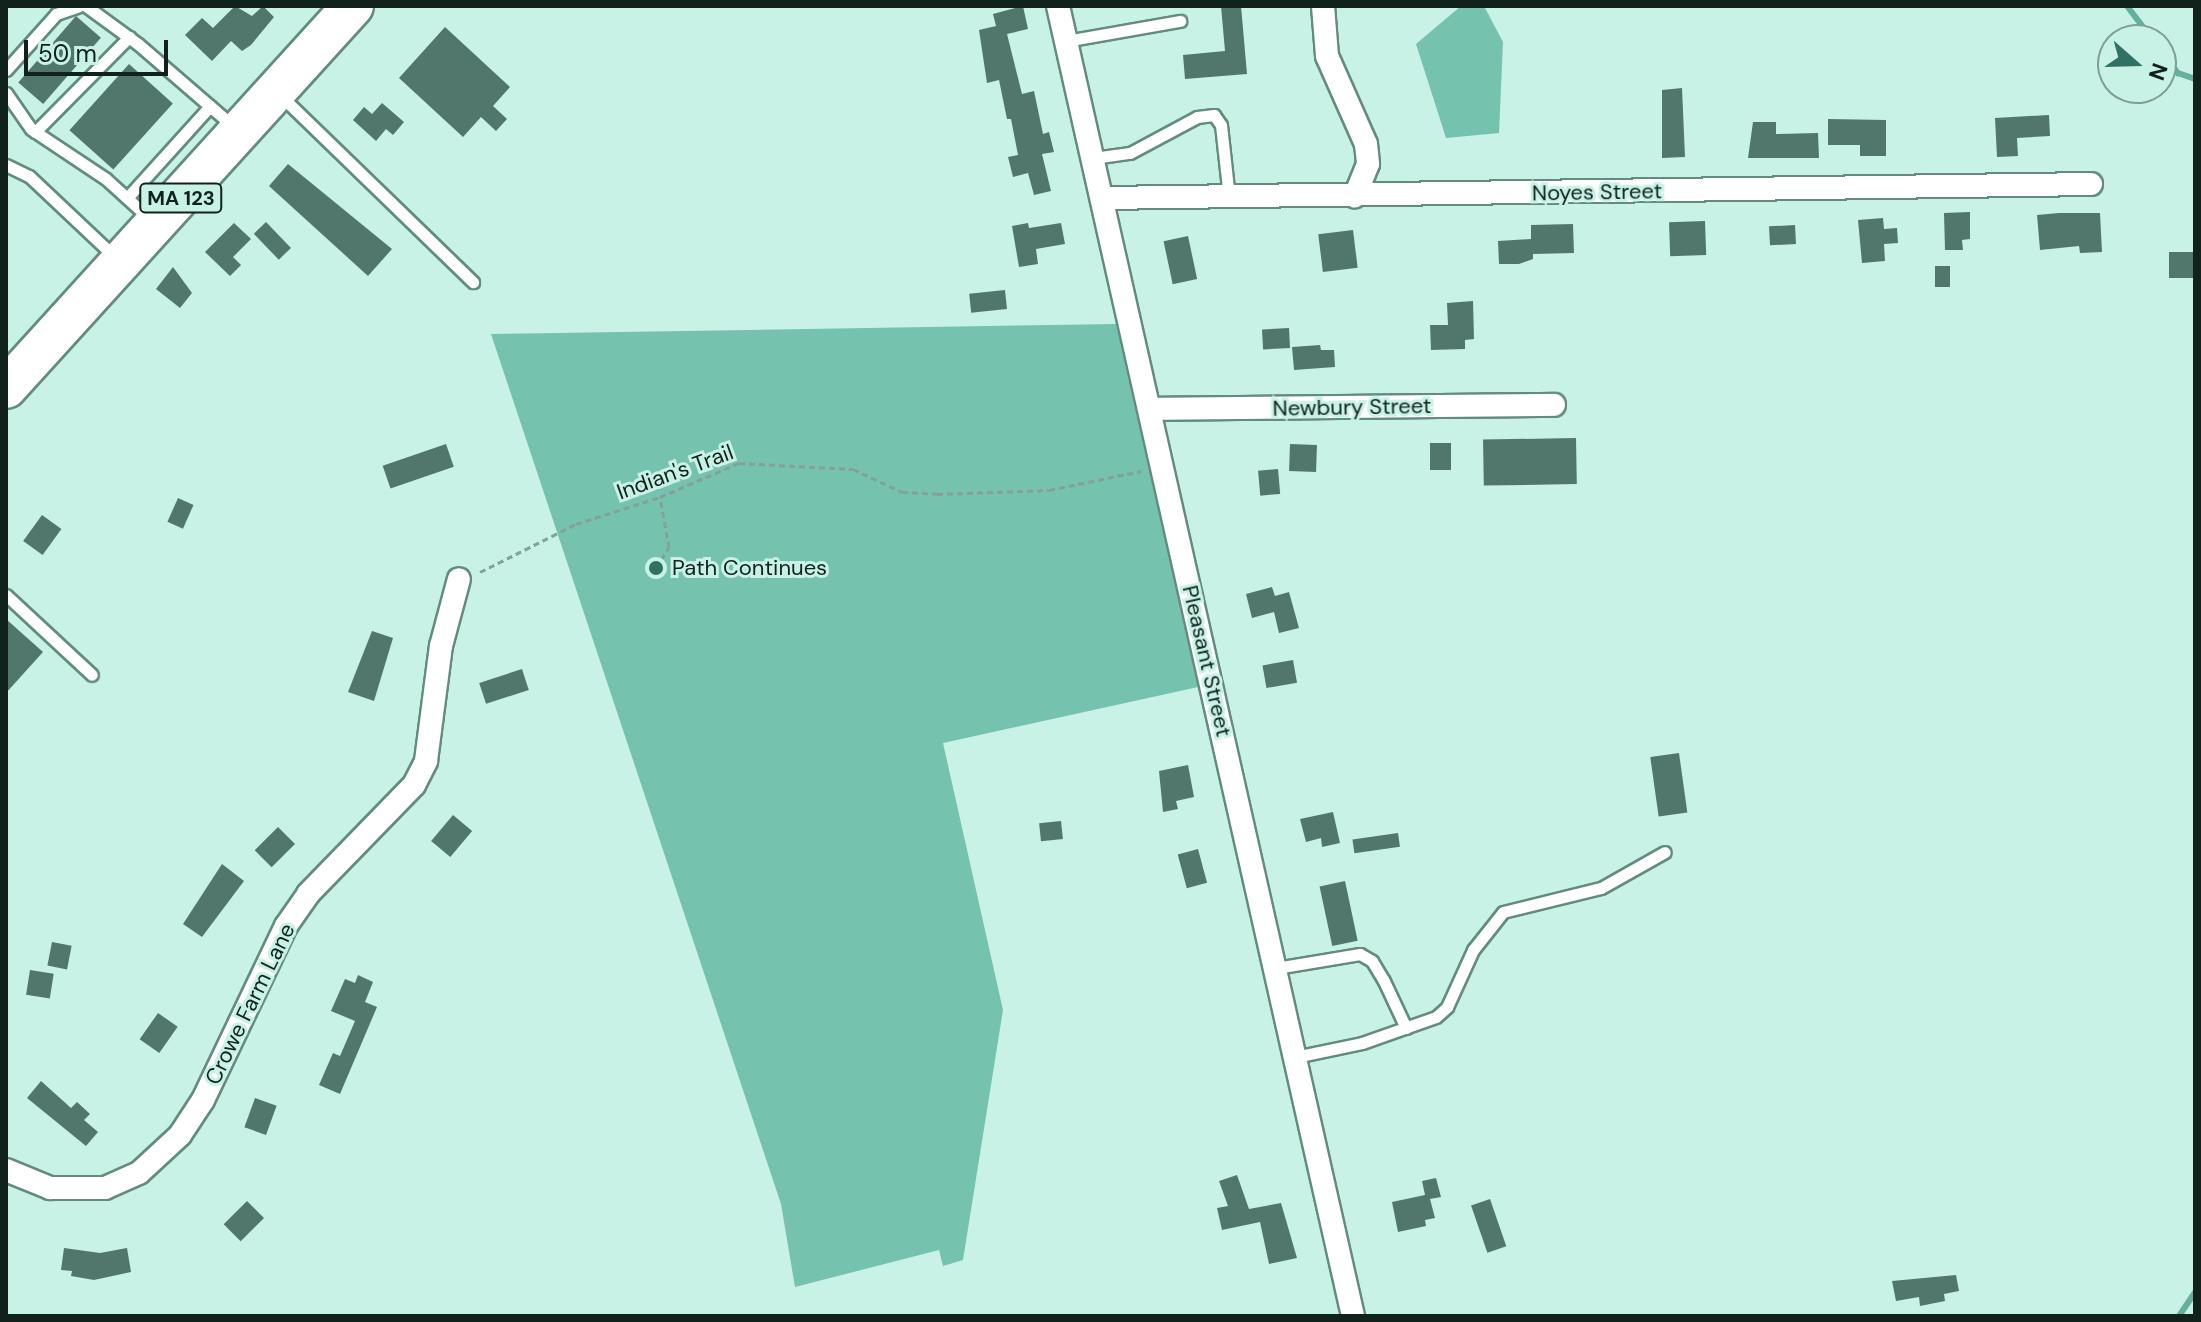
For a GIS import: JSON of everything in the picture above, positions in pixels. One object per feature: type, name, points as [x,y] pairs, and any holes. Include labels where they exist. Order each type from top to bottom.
[{"type":"highway","name":"MA 123","points":[[6,388],[353,6]]},
{"type":"street","name":"Pleasant Street","points":[[1058,6],[1353,1316]]},
{"type":"street","points":[[1323,6],[1327,56],[1366,144],[1368,164],[1355,197]]},
{"type":"street","name":"Noyes Street","points":[[1103,198],[1355,197],[2091,184]]},
{"type":"street","name":"Newbury Street","points":[[1150,409],[1554,405]]},
{"type":"street","name":"Crowe Farm Lane","points":[[6,1170],[50,1188],[105,1188],[139,1173],[180,1135],[203,1100],[286,926],[308,894],[414,785],[426,761],[441,646],[459,579]]},
{"type":"lane","points":[[6,70],[56,14],[79,6]]},
{"type":"lane","points":[[86,6],[129,37],[240,133]]},
{"type":"lane","points":[[1066,41],[1180,21]]},
{"type":"lane","points":[[35,132],[129,37]]},
{"type":"lane","points":[[276,92],[473,282]]},
{"type":"lane","points":[[6,93],[35,132],[127,198],[157,224]]},
{"type":"lane","points":[[127,198],[210,106]]},
{"type":"lane","points":[[1093,158],[1130,153],[1197,117],[1214,115],[1221,125],[1229,198]]},
{"type":"lane","points":[[6,165],[29,176],[121,263]]},
{"type":"lane","points":[[6,595],[92,675]]},
{"type":"lane","points":[[1295,1057],[1406,1028],[1447,1007],[1473,950],[1503,912],[1601,888],[1665,852]]},
{"type":"lane","points":[[1276,968],[1360,954],[1378,971],[1406,1028]]},
{"type":"path","name":"Indian's Trail","points":[[459,579],[576,524],[660,497],[739,463],[853,469],[902,492],[937,494],[1049,490],[1149,469]]},
{"type":"path","points":[[656,568],[669,547],[660,497]]},
{"type":"green space","points":[[1461,6],[1484,6],[1503,42],[1499,133],[1446,138],[1416,44]]},
{"type":"green space","points":[[1116,324],[1198,687],[943,743],[1003,1010],[963,1260],[943,1266],[939,1250],[795,1287],[781,1204],[491,334]]},
{"type":"building","points":[[235,6],[252,16],[263,6],[274,17],[251,45],[242,51],[231,41],[212,61],[185,35],[202,18],[213,28]]},
{"type":"building","points":[[1023,6],[1028,29],[1007,34],[1022,94],[1034,91],[1043,134],[1049,132],[1054,152],[1042,154],[1051,191],[1034,195],[1028,173],[1013,177],[1008,157],[1018,155],[1011,119],[1007,119],[999,80],[987,83],[979,30],[996,26],[993,14]]},
{"type":"building","points":[[1221,6],[1241,6],[1247,74],[1185,79],[1183,55],[1225,51]]},
{"type":"building","points":[[76,16],[101,38],[43,104],[18,82]]},
{"type":"building","points":[[445,27],[510,87],[493,106],[507,119],[496,131],[481,117],[463,137],[399,78]]},
{"type":"building","points":[[129,64],[173,103],[113,170],[69,130]]},
{"type":"building","points":[[1682,88],[1685,157],[1662,158],[1662,90]]},
{"type":"building","points":[[382,103],[404,122],[393,135],[386,129],[376,141],[353,120],[364,107],[372,114]]},
{"type":"building","points":[[2049,115],[2050,136],[2017,138],[2018,156],[1997,157],[1995,118]]},
{"type":"building","points":[[1828,119],[1886,120],[1886,156],[1860,156],[1860,145],[1828,145]]},
{"type":"building","points":[[1753,122],[1776,122],[1776,134],[1818,133],[1819,158],[1748,158]]},
{"type":"building","points":[[288,164],[392,249],[368,276],[269,186]]},
{"type":"building","points":[[1970,212],[1970,239],[1962,240],[1963,250],[1945,250],[1944,213]]},
{"type":"building","points":[[2100,213],[2102,252],[2080,253],[2079,246],[2040,250],[2037,215]]},
{"type":"building","points":[[1883,218],[1884,229],[1897,228],[1898,243],[1884,244],[1885,261],[1862,263],[1858,220]]},
{"type":"building","points":[[1705,221],[1706,255],[1670,256],[1669,222]]},
{"type":"building","points":[[266,222],[291,248],[279,260],[254,234]]},
{"type":"building","points":[[234,223],[251,239],[233,257],[241,265],[230,276],[205,252]]},
{"type":"building","points":[[1028,223],[1029,228],[1061,223],[1065,244],[1036,249],[1038,264],[1019,267],[1012,226]]},
{"type":"building","points":[[1573,224],[1574,253],[1533,254],[1533,259],[1519,264],[1499,264],[1498,241],[1531,239],[1531,225]]},
{"type":"building","points":[[1795,225],[1796,244],[1770,245],[1769,226]]},
{"type":"building","points":[[1353,230],[1358,268],[1323,272],[1318,234]]},
{"type":"building","points":[[1188,236],[1197,279],[1173,284],[1164,241]]},
{"type":"building","points":[[2169,252],[2195,252],[2195,278],[2169,278]]},
{"type":"building","points":[[1935,266],[1950,266],[1950,287],[1935,287]]},
{"type":"building","points":[[173,267],[192,293],[180,308],[156,289]]},
{"type":"building","points":[[1005,290],[1007,309],[971,313],[969,294]]},
{"type":"building","points":[[1473,301],[1474,339],[1465,340],[1465,349],[1431,350],[1430,325],[1448,325],[1447,303]]},
{"type":"building","points":[[1289,328],[1290,348],[1263,349],[1262,329]]},
{"type":"building","points":[[1320,345],[1321,350],[1334,350],[1335,367],[1294,370],[1292,347]]},
{"type":"building","points":[[1576,438],[1577,484],[1484,486],[1483,440]]},
{"type":"building","points":[[1430,443],[1451,443],[1451,470],[1430,470]]},
{"type":"building","points":[[446,444],[454,467],[390,489],[383,466]]},
{"type":"building","points":[[1290,444],[1317,445],[1316,472],[1289,471]]},
{"type":"building","points":[[1278,469],[1280,494],[1260,496],[1258,471]]},
{"type":"building","points":[[178,498],[194,505],[183,529],[167,522]]},
{"type":"building","points":[[42,515],[61,529],[43,555],[23,541]]},
{"type":"building","points":[[1272,587],[1275,596],[1289,592],[1299,628],[1279,633],[1274,612],[1252,618],[1246,594]]},
{"type":"building","points":[[6,619],[43,652],[6,693]]},
{"type":"building","points":[[372,631],[393,638],[374,701],[348,692]]},
{"type":"building","points":[[1293,660],[1297,683],[1266,688],[1262,665]]},
{"type":"building","points":[[522,669],[529,690],[486,704],[479,683]]},
{"type":"building","points":[[1679,753],[1687,812],[1659,816],[1650,757]]},
{"type":"building","points":[[1188,765],[1194,797],[1176,801],[1178,809],[1163,812],[1159,771]]},
{"type":"building","points":[[1333,812],[1340,843],[1322,847],[1321,838],[1306,842],[1300,819]]},
{"type":"building","points":[[453,815],[472,831],[450,857],[431,841]]},
{"type":"building","points":[[1061,821],[1063,839],[1041,841],[1039,823]]},
{"type":"building","points":[[278,827],[295,844],[272,867],[255,850]]},
{"type":"building","points":[[1398,833],[1400,847],[1354,853],[1352,839]]},
{"type":"building","points":[[1198,849],[1207,883],[1187,888],[1178,854]]},
{"type":"building","points":[[222,864],[244,881],[202,937],[183,924]]},
{"type":"building","points":[[1345,881],[1358,941],[1332,946],[1320,886]]},
{"type":"building","points":[[52,942],[72,946],[67,969],[47,966]]},
{"type":"building","points":[[30,970],[54,974],[50,998],[26,995]]},
{"type":"building","points":[[358,975],[373,982],[365,1002],[377,1007],[340,1094],[319,1085],[333,1053],[340,1056],[355,1021],[331,1011],[345,979],[355,983]]},
{"type":"building","points":[[158,1013],[178,1027],[159,1053],[140,1039]]},
{"type":"building","points":[[41,1081],[71,1108],[77,1102],[90,1114],[84,1120],[98,1132],[86,1146],[27,1098]]},
{"type":"building","points":[[255,1098],[277,1106],[266,1135],[244,1127]]},
{"type":"building","points":[[1237,1175],[1249,1209],[1281,1203],[1297,1258],[1269,1264],[1260,1222],[1222,1230],[1217,1208],[1228,1206],[1219,1181]]},
{"type":"building","points":[[1436,1178],[1441,1197],[1430,1199],[1435,1218],[1425,1220],[1426,1226],[1398,1232],[1392,1202],[1425,1195],[1422,1181]]},
{"type":"building","points":[[1490,1199],[1506,1246],[1487,1253],[1471,1206]]},
{"type":"building","points":[[247,1201],[264,1218],[241,1241],[224,1224]]},
{"type":"building","points":[[64,1248],[100,1253],[127,1248],[131,1272],[94,1280],[71,1276],[72,1271],[61,1270]]},
{"type":"building","points":[[1956,1275],[1959,1291],[1944,1294],[1945,1301],[1920,1306],[1919,1297],[1896,1301],[1892,1281]]},
{"type":"waterway","points":[[2127,6],[2141,24]]},
{"type":"waterway","points":[[2177,72],[2195,79]]},
{"type":"waterway","points":[[2179,1316],[2195,1292]]},
{"type":"place","name":"Path Continues","points":[[656,568]]}]
